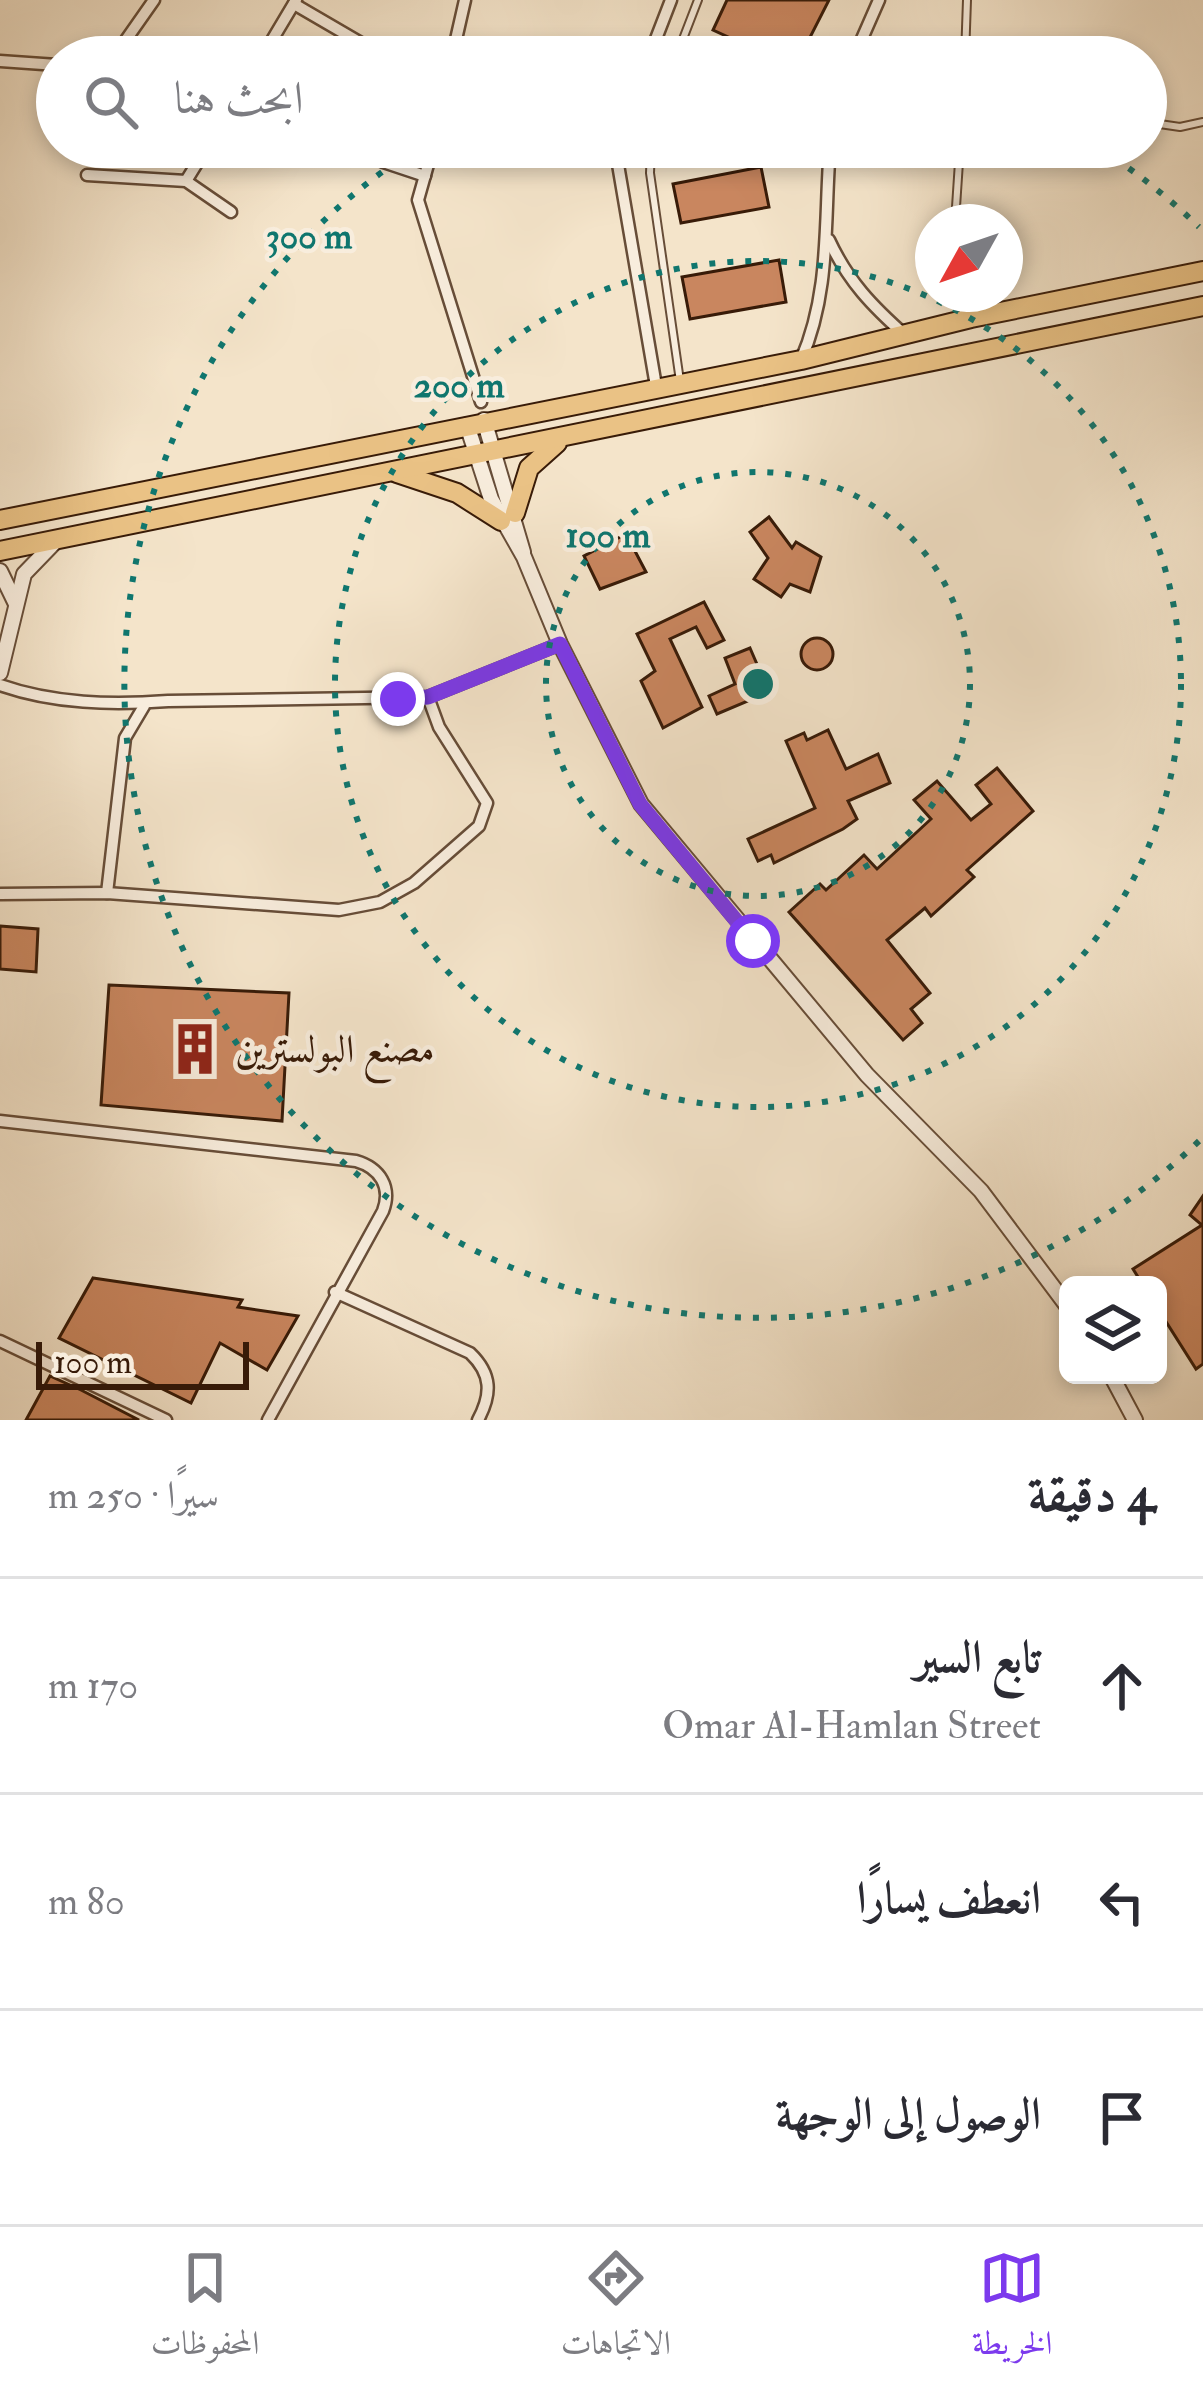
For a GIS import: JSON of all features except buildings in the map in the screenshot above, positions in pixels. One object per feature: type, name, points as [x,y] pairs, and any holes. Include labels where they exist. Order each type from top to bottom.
[{"type":"main road","points":[[0,520],[478,416],[801,360],[965,320],[1203,271]]},
{"type":"main road","points":[[0,551],[1203,306]]},
{"type":"main road","points":[[392,472],[508,517],[529,468],[566,437]]},
{"type":"street","points":[[129,36],[154,0]]},
{"type":"street","points":[[457,36],[465,0]]},
{"type":"street","points":[[657,36],[671,0]]},
{"type":"street","points":[[863,36],[879,0]]},
{"type":"street","points":[[275,36],[295,2],[351,36]]},
{"type":"street","points":[[0,61],[36,64]]},
{"type":"street","points":[[186,181],[194,168]]},
{"type":"street","points":[[401,168],[424,176]]},
{"type":"street","points":[[426,168],[418,200],[484,453],[560,644],[624,778],[659,829],[868,1075],[981,1191],[1059,1294]]},
{"type":"street","points":[[619,168],[656,386]]},
{"type":"street","points":[[801,360],[817,324],[828,237],[830,168]]},
{"type":"street","points":[[87,176],[186,181],[231,212]]},
{"type":"street","points":[[828,237],[855,287],[907,337]]},
{"type":"street","points":[[0,674],[30,564],[60,538]]},
{"type":"street","points":[[0,571],[16,604]]},
{"type":"street","points":[[0,685],[51,698],[144,706],[428,697],[560,644]]},
{"type":"street","points":[[0,894],[107,893],[339,910],[398,894],[485,815],[484,792],[439,727],[428,697]]},
{"type":"street","points":[[107,893],[125,738],[144,706]]},
{"type":"street","points":[[0,1120],[366,1164],[384,1182],[387,1200],[268,1420]]},
{"type":"street","points":[[334,1292],[470,1353],[481,1363],[489,1390],[478,1420]]},
{"type":"street","points":[[0,1341],[166,1420]]},
{"type":"street","points":[[1116,1384],[1136,1420]]},
{"type":"lane","points":[[684,36],[698,0]]},
{"type":"lane","points":[[966,36],[967,0]]},
{"type":"lane","points":[[1167,125],[1203,122]]},
{"type":"lane","points":[[650,168],[680,381]]},
{"type":"lane","points":[[957,204],[959,168]]},
{"type":"lane","points":[[963,312],[965,320]]},
{"type":"place","name":"مصنع البولسترين","points":[[195,1049]]},
{"type":"route","points":[[398,699],[428,697],[560,644],[640,804],[753,941]]}]
